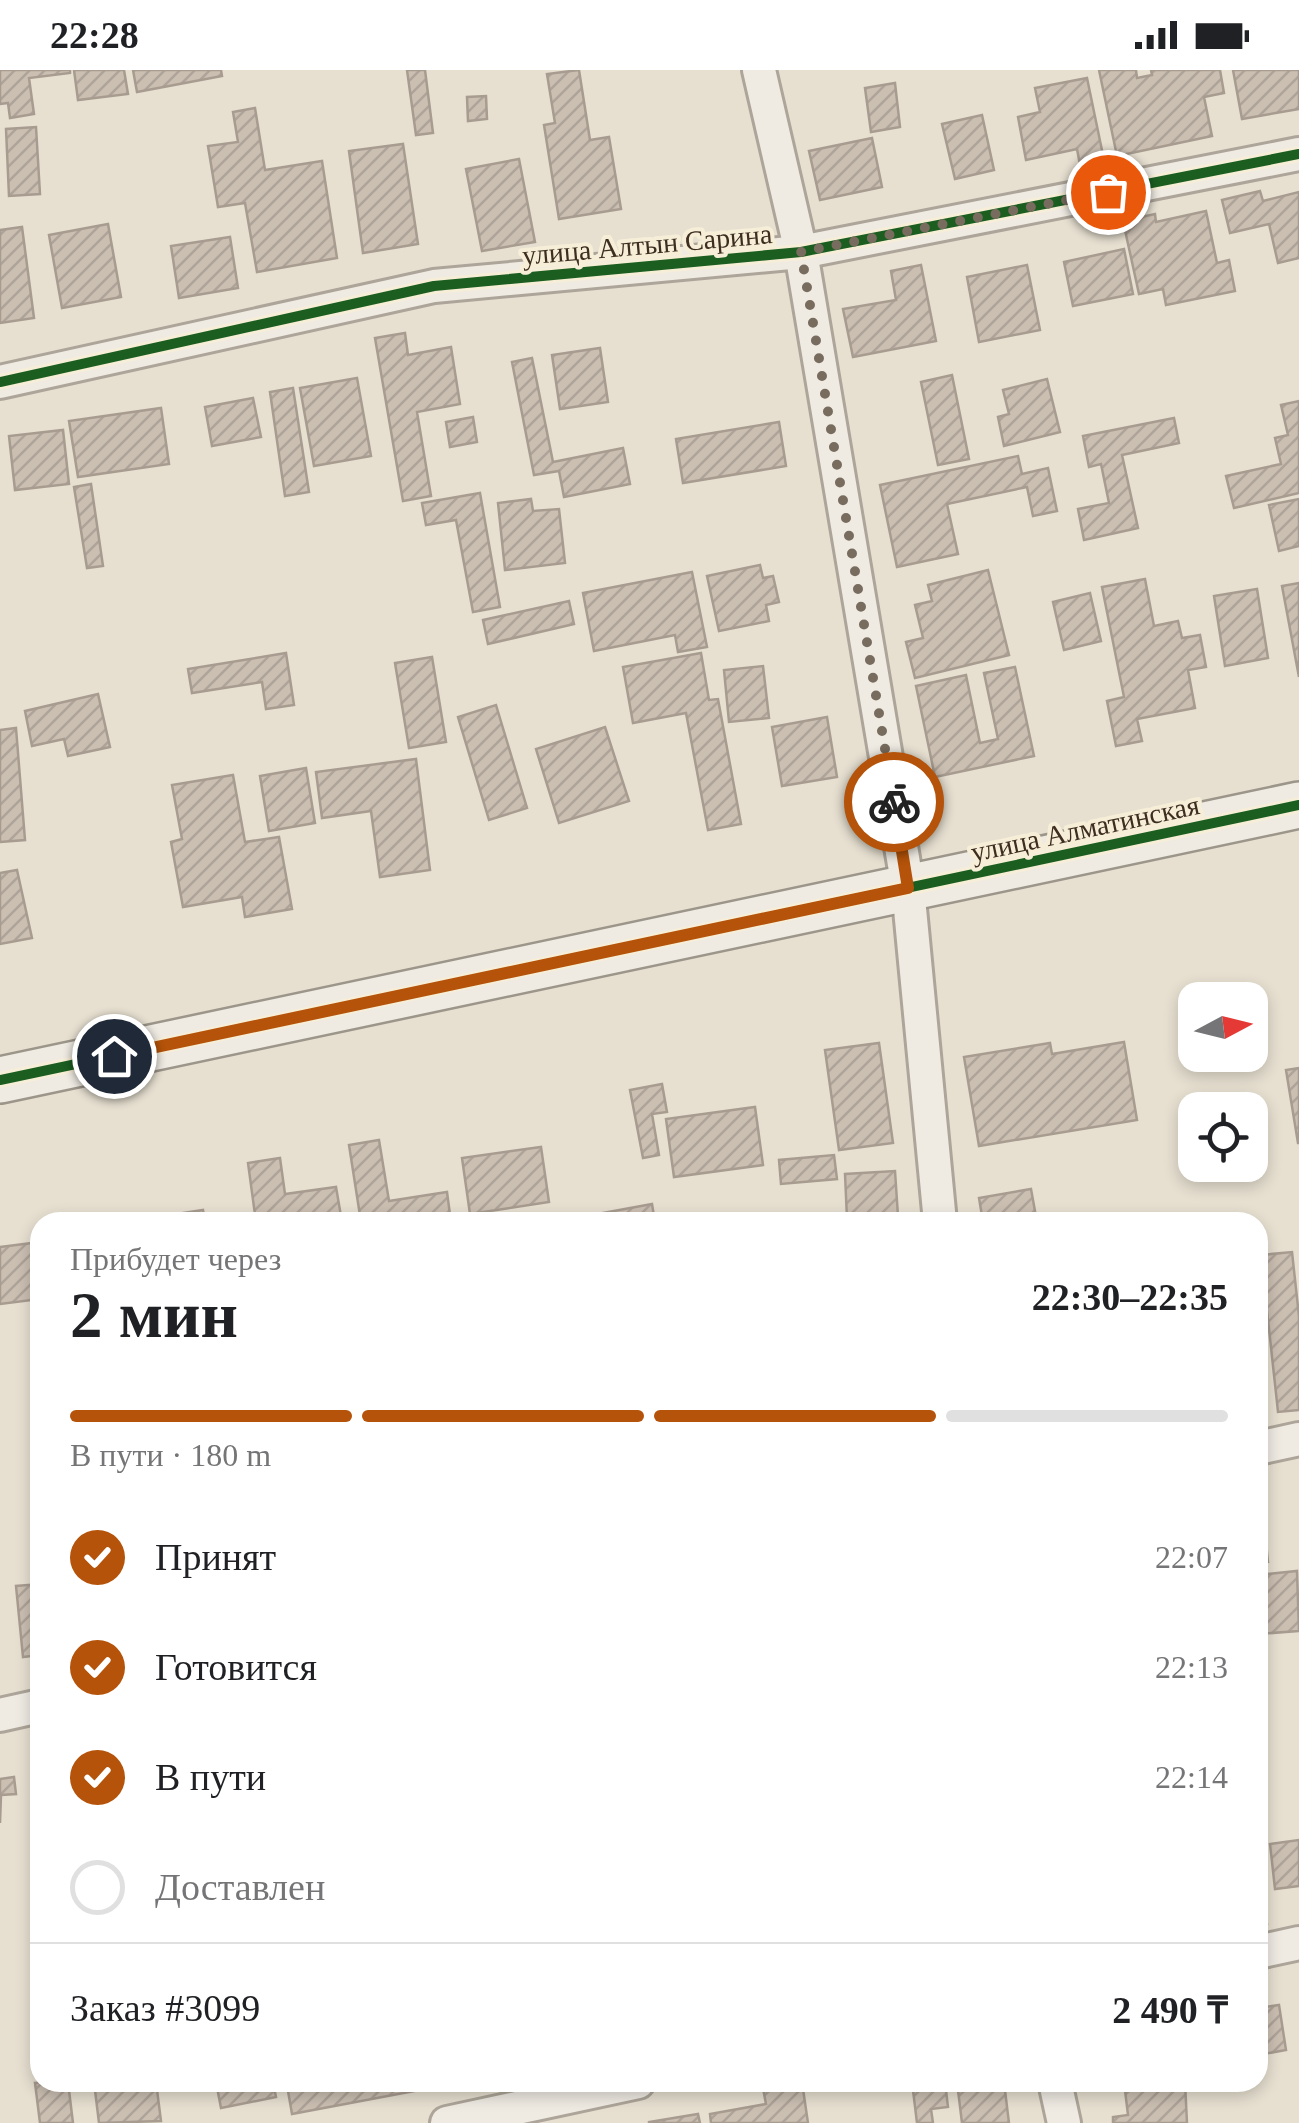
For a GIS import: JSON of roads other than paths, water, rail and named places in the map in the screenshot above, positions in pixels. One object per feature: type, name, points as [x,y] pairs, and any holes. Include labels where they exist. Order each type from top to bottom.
[{"type":"street","points":[[758,70],[801,252],[908,888],[939,1212]]},
{"type":"street","name":"улица Алтын Сарина","points":[[0,382],[434,286],[801,252],[1299,154]]},
{"type":"street","name":"улица Алматинская","points":[[0,1080],[1299,805]]},
{"type":"street","points":[[1268,1446],[1299,1439]]},
{"type":"street","points":[[0,1715],[30,1708]]},
{"type":"street","points":[[1268,1950],[1299,1943]]},
{"type":"street","points":[[447,2123],[591,2092]]},
{"type":"street","points":[[1057,2092],[1064,2123]]}]
